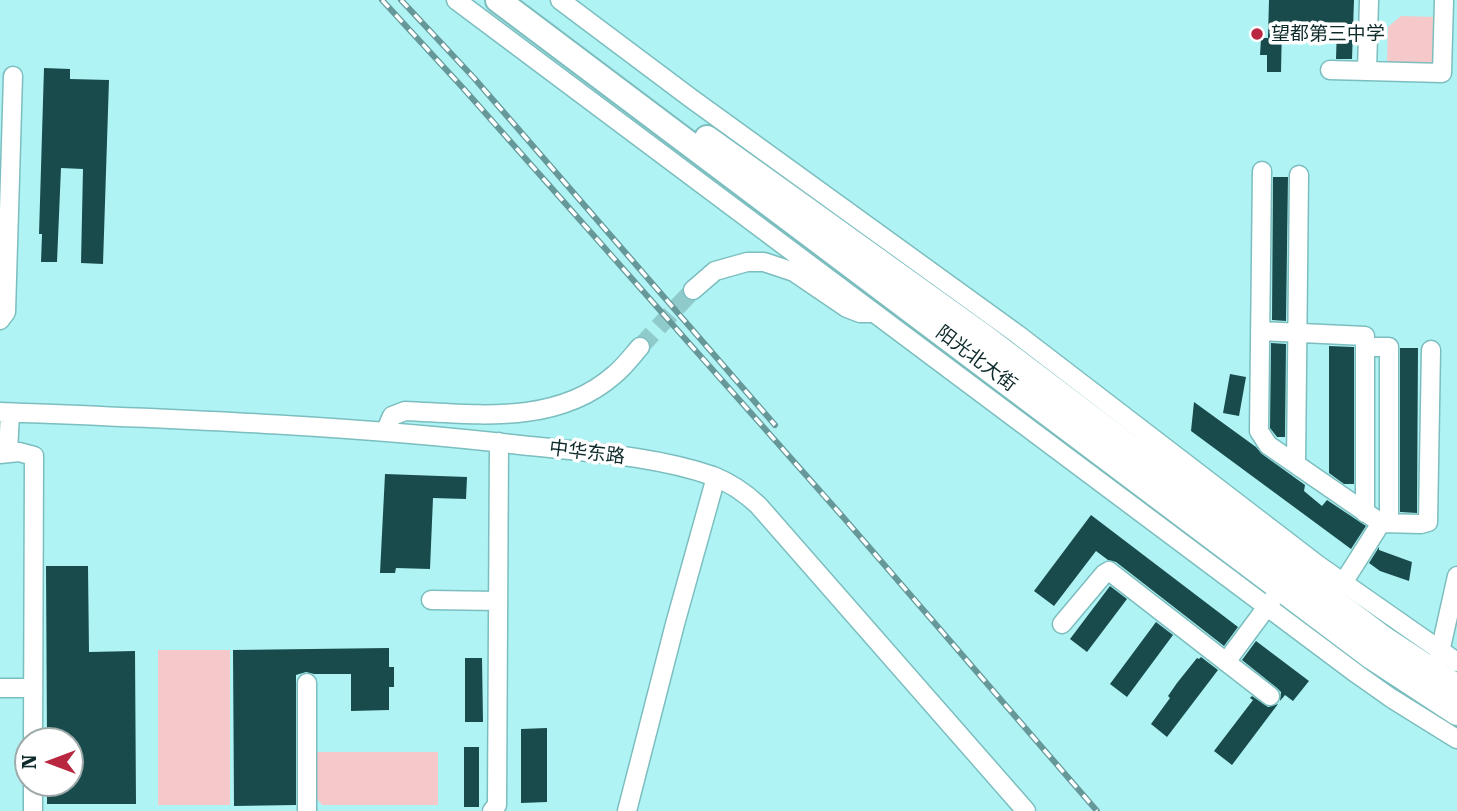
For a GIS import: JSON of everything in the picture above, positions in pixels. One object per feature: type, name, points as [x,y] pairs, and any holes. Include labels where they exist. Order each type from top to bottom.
[{"type":"highway","name":"阳光北大街","points":[[498,0],[886,307],[1273,598],[1457,713]]},
{"type":"highway","name":"阳光北大街","points":[[525,0],[718,147],[986,338],[1383,638],[1457,687]]},
{"type":"street","points":[[456,0],[886,307]]},
{"type":"street","points":[[560,0],[702,107],[1017,334],[1343,583],[1457,662]]},
{"type":"street","points":[[1367,71],[1369,0]]},
{"type":"street","points":[[1329,70],[1442,73],[1448,7]]},
{"type":"street","points":[[0,320],[6,312],[13,76]]},
{"type":"street","points":[[1262,172],[1259,431],[1268,445],[1365,513],[1385,523],[1428,522],[1431,350]]},
{"type":"street","points":[[1296,464],[1299,175]]},
{"type":"street","points":[[693,290],[715,271],[740,264],[764,262],[794,272],[847,308],[860,313],[886,307]]},
{"type":"street","points":[[1260,331],[1365,336],[1365,513]]},
{"type":"street","points":[[385,432],[392,416],[405,411],[505,415],[555,406],[601,386],[616,374],[640,347]]},
{"type":"street","points":[[1343,583],[1385,523],[1389,347],[1365,347]]},
{"type":"street","points":[[5,413],[4,453],[34,456],[33,727]]},
{"type":"street","name":"中华东路","points":[[5,413],[254,423],[385,432],[654,461],[716,477],[743,491],[758,505],[1026,811]]},
{"type":"street","points":[[492,811],[497,805],[499,443]]},
{"type":"street","points":[[627,811],[716,477]]},
{"type":"street","points":[[1062,624],[1109,571],[1270,696]]},
{"type":"street","points":[[1436,674],[1454,606],[1457,576]]},
{"type":"street","points":[[1226,662],[1273,598],[1391,698],[1457,738]]},
{"type":"street","points":[[431,600],[498,601]]},
{"type":"street","points":[[307,683],[307,811]]},
{"type":"street","points":[[0,688],[33,688]]},
{"type":"shaded area","points":[[1401,16],[1436,17],[1434,65],[1387,64],[1388,27]]},
{"type":"shaded area","points":[[158,650],[230,650],[230,805],[158,805]]},
{"type":"shaded area","points":[[313,752],[438,752],[438,805],[322,805],[313,794]]},
{"type":"building","points":[[1269,0],[1354,0],[1352,59],[1336,59],[1337,26],[1282,24],[1281,72],[1267,72],[1267,55],[1260,55],[1261,38],[1268,38]]},
{"type":"building","points":[[44,68],[70,69],[70,79],[109,80],[103,264],[81,263],[83,169],[61,168],[57,262],[41,262],[42,234],[39,234]]},
{"type":"building","points":[[1273,177],[1288,177],[1286,321],[1272,320]]},
{"type":"building","points":[[1271,343],[1286,344],[1285,437],[1277,437],[1270,428]]},
{"type":"building","points":[[1329,346],[1354,347],[1354,484],[1344,484],[1329,473]]},
{"type":"building","points":[[1400,348],[1418,348],[1417,513],[1400,512]]},
{"type":"building","points":[[1230,374],[1246,377],[1239,416],[1223,413]]},
{"type":"building","points":[[1194,402],[1305,485],[1304,491],[1322,506],[1327,500],[1366,526],[1351,549],[1191,431]]},
{"type":"building","points":[[385,474],[467,477],[466,499],[433,498],[430,569],[396,568],[395,573],[380,573]]},
{"type":"building","points":[[1091,515],[1238,627],[1224,646],[1116,562],[1108,560],[1096,551],[1054,606],[1034,591]]},
{"type":"building","points":[[1379,547],[1379,550],[1412,562],[1409,581],[1380,571],[1369,563]]},
{"type":"building","points":[[46,566],[88,566],[89,652],[135,651],[136,804],[47,804],[47,797],[84,797],[84,727],[47,727]]},
{"type":"building","points":[[1110,586],[1127,599],[1087,652],[1070,639]]},
{"type":"building","points":[[1156,622],[1173,635],[1127,697],[1110,684]]},
{"type":"building","points":[[1256,641],[1309,681],[1293,701],[1285,695],[1280,701],[1281,692],[1242,660]]},
{"type":"building","points":[[389,648],[389,667],[394,667],[394,687],[389,687],[389,710],[351,711],[351,674],[306,672],[296,675],[296,805],[234,806],[233,650]]},
{"type":"building","points":[[1201,657],[1218,670],[1167,737],[1151,724],[1170,698],[1168,696],[1177,683],[1197,658]]},
{"type":"building","points":[[465,658],[482,658],[483,722],[465,722]]},
{"type":"building","points":[[1252,696],[1268,707],[1278,704],[1232,765],[1214,751],[1253,700],[1250,698]]},
{"type":"building","points":[[547,728],[547,802],[521,803],[521,729]]},
{"type":"building","points":[[464,747],[479,747],[479,807],[464,807]]},
{"type":"tunnel","points":[[640,347],[693,290]]},
{"type":"railway","points":[[382,0],[843,517],[1097,811]]},
{"type":"railway","points":[[401,0],[474,78],[775,425]]},
{"type":"place","name":"望都第三中学","points":[[1257,34]]}]
